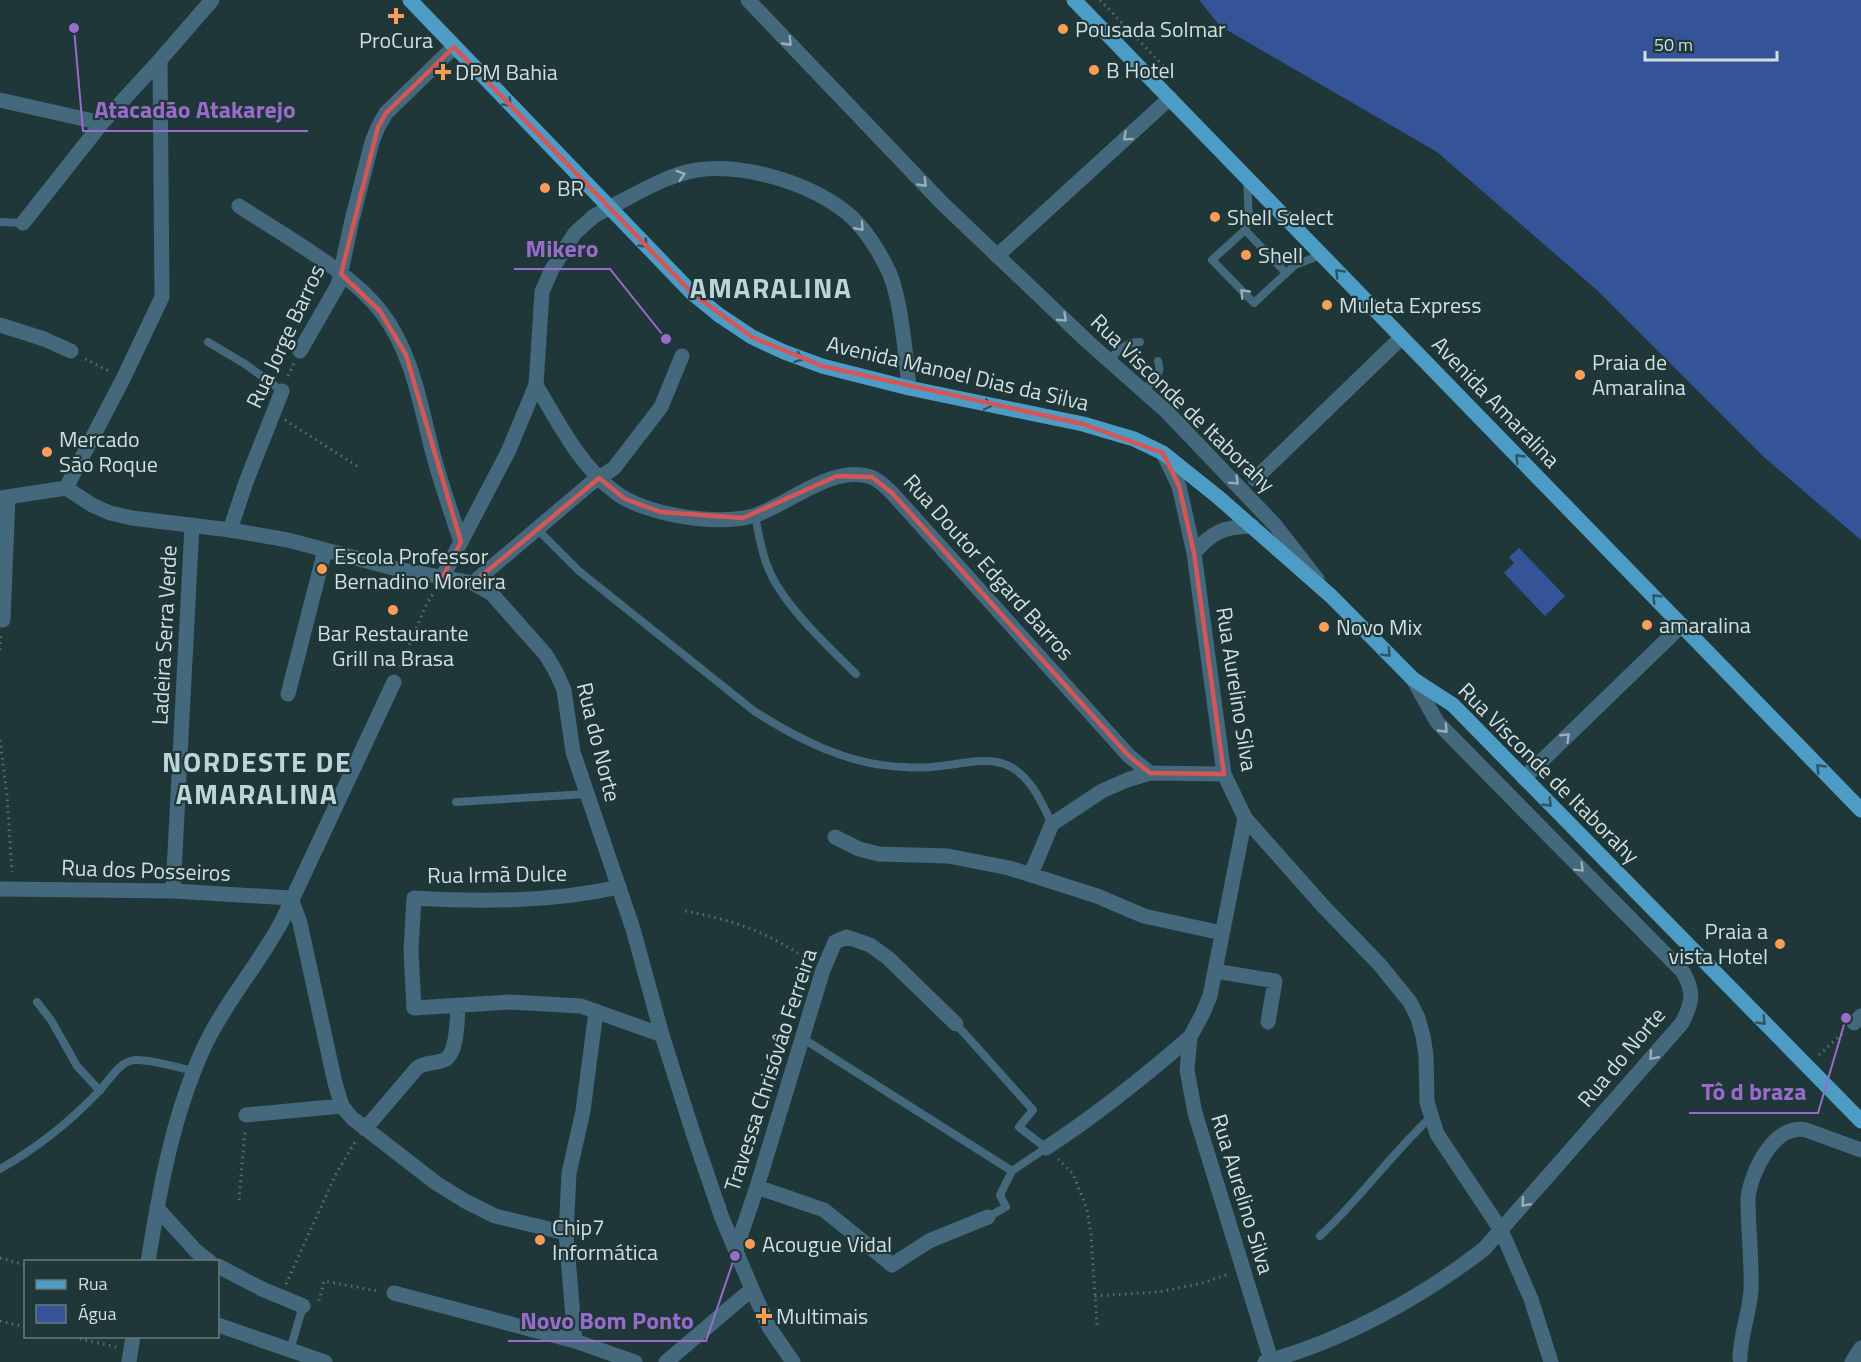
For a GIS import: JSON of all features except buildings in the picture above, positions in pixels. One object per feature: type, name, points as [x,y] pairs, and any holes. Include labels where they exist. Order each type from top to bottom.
[{"type":"main road","name":"Avenida Manoel Dias da Silva","points":[[410,0],[692,293],[752,337],[822,366],[909,388],[1083,424],[1134,440],[1163,453],[1252,526],[1331,596]]},
{"type":"main road","name":"Avenida Amaralina","points":[[1074,0],[1861,810]]},
{"type":"main road","name":"Rua Visconde de Itaborahy","points":[[1331,596],[1413,679],[1453,705],[1861,1121]]},
{"type":"street","name":"Rua Visconde de Itaborahy","points":[[750,1],[943,204],[1167,412],[1275,525],[1331,596]]},
{"type":"street","points":[[23,223],[102,123],[160,60],[207,2]]},
{"type":"street","name":"Rua Jorge Barros","points":[[300,351],[338,285],[352,220],[378,127],[396,102],[454,46]]},
{"type":"street","points":[[3,620],[4,498],[66,488],[123,379],[162,297],[160,60]]},
{"type":"street","points":[[997,256],[1170,98]]},
{"type":"street","points":[[0,100],[102,123]]},
{"type":"street","points":[[443,576],[508,452],[536,385],[542,292],[552,269],[575,233],[594,216],[669,179],[696,171],[727,169],[752,172],[778,179],[824,198],[847,213],[863,230],[890,274],[896,297],[909,388]]},
{"type":"street","points":[[239,206],[341,274],[380,311],[394,332],[406,355],[433,454],[461,542]]},
{"type":"street","points":[[0,325],[44,339],[71,351]]},
{"type":"street","points":[[1255,479],[1401,338]]},
{"type":"street","points":[[473,583],[614,468],[661,407],[682,356]]},
{"type":"street","name":"Rua Doutor Edgard Barros","points":[[536,385],[573,446],[599,478],[625,499],[661,512],[726,519],[754,516],[823,482],[849,473],[873,477],[882,483],[1129,756],[1150,773]]},
{"type":"street","name":"Rua Jorge Barros","points":[[230,530],[246,482],[282,391]]},
{"type":"street","name":"Rua Aurelino Silva","points":[[1163,453],[1179,486],[1194,553],[1224,774],[1245,818],[1215,971],[1206,1006],[1190,1037],[1187,1070],[1195,1113],[1268,1361]]},
{"type":"street","name":"Rua do Norte","points":[[66,488],[92,505],[132,518],[230,530],[288,540],[393,568],[473,583],[492,594],[546,655],[564,690],[573,752],[644,965],[662,1035],[693,1133],[723,1218],[752,1289],[769,1327],[793,1362]]},
{"type":"street","name":"Ladeira Serra Verde","points":[[173,891],[192,525]]},
{"type":"street","points":[[1194,553],[1205,540],[1217,532],[1227,528],[1252,526]]},
{"type":"street","points":[[288,694],[325,550]]},
{"type":"street","points":[[1524,778],[1682,625]]},
{"type":"street","name":"Rua do Norte","points":[[1268,1361],[1346,1333],[1379,1316],[1460,1268],[1484,1249],[1682,1023],[1692,997],[1690,984],[1683,972],[1437,722],[1413,679]]},
{"type":"street","points":[[148,1260],[172,1132],[194,1071],[206,1044],[267,950],[282,921],[394,682]]},
{"type":"street","points":[[1031,874],[1052,824],[1102,791],[1150,773],[1224,774]]},
{"type":"street","points":[[1245,818],[1323,906],[1380,965],[1410,1002],[1423,1036],[1426,1055],[1427,1102],[1437,1134],[1501,1230],[1531,1299],[1551,1362]]},
{"type":"street","points":[[835,837],[859,849],[879,854],[948,856],[1031,874],[1097,896],[1144,916],[1222,933]]},
{"type":"street","name":"Rua Irmã Dulce","points":[[458,1005],[414,1008],[411,951],[414,898],[495,900],[573,895],[619,887]]},
{"type":"street","name":"Rua dos Posseiros","points":[[6,889],[173,891],[291,898]]},
{"type":"street","points":[[291,898],[300,923],[326,1047],[342,1106],[365,1129],[465,1202],[495,1216],[566,1233]]},
{"type":"street","name":"Travessa Chrisóvâo Ferreira","points":[[736,1249],[823,970],[831,948],[840,938],[847,937],[870,945],[888,958],[956,1024]]},
{"type":"street","points":[[1215,971],[1275,981],[1268,1022]]},
{"type":"street","points":[[365,1129],[417,1068],[423,1064],[449,1058],[454,1048],[458,1005],[546,1002],[581,1006],[662,1035]]},
{"type":"street","points":[[575,1341],[566,1233],[569,1173],[583,1111],[596,1011]]},
{"type":"street","name":"Rua Aurelino Silva","points":[[1046,1148],[1128,1090],[1190,1037]]},
{"type":"street","points":[[246,1115],[342,1106]]},
{"type":"street","points":[[1740,1361],[1740,1342],[1747,1322],[1751,1288],[1748,1198],[1755,1171],[1769,1149],[1781,1135],[1789,1130],[1806,1130],[1861,1150]]},
{"type":"street","points":[[757,1187],[824,1210],[892,1265],[929,1241],[988,1217]]},
{"type":"street","points":[[157,1208],[196,1251],[207,1260]]},
{"type":"street","points":[[219,1266],[303,1306]]},
{"type":"street","points":[[666,1362],[752,1289]]},
{"type":"street","points":[[394,1293],[575,1341],[635,1362]]},
{"type":"street","points":[[219,1325],[325,1362]]},
{"type":"street","points":[[1852,1362],[1861,1348]]},
{"type":"lane","points":[[1247,177],[1250,218],[1245,230],[1212,260],[1254,303],[1295,265],[1321,255]]},
{"type":"lane","points":[[0,222],[23,223]]},
{"type":"lane","points":[[1245,230],[1286,273]]},
{"type":"lane","points":[[208,342],[245,364],[282,391]]},
{"type":"lane","points":[[1109,360],[1125,345],[1140,342]]},
{"type":"lane","points":[[1143,391],[1159,374],[1161,370],[1158,361]]},
{"type":"lane","points":[[754,516],[764,555],[776,584],[820,638],[856,674]]},
{"type":"lane","points":[[537,529],[579,571],[754,711],[783,729],[822,748],[882,766],[921,767],[979,762],[1007,765],[1029,784],[1052,824]]},
{"type":"lane","points":[[456,802],[587,794]]},
{"type":"lane","points":[[37,1002],[51,1020],[78,1066],[100,1090]]},
{"type":"lane","name":"Travessa Chrisóvâo Ferreira","points":[[956,1024],[1033,1110],[1019,1127],[1046,1148]]},
{"type":"lane","points":[[802,1038],[1012,1171]]},
{"type":"lane","points":[[0,1169],[64,1125],[126,1063],[135,1060],[194,1071]]},
{"type":"lane","points":[[1320,1236],[1344,1214],[1391,1157],[1431,1117]]},
{"type":"lane","points":[[988,1217],[1006,1207],[1000,1195],[1012,1171],[1046,1148]]},
{"type":"lane","points":[[290,1350],[303,1306]]},
{"type":"path","points":[[71,351],[123,379]]},
{"type":"path","name":"Rua Jorge Barros","points":[[282,391],[300,351]]},
{"type":"path","points":[[273,413],[357,466]]},
{"type":"path","points":[[394,682],[427,603],[443,576]]},
{"type":"path","points":[[0,740],[7,796],[6,889]]},
{"type":"path","points":[[685,911],[722,918],[753,929],[785,944],[823,970]]},
{"type":"path","points":[[1807,1067],[1858,1019]]},
{"type":"path","points":[[239,1200],[246,1115]]},
{"type":"path","points":[[280,1296],[336,1174],[365,1129]]},
{"type":"path","points":[[1046,1148],[1073,1174],[1087,1209],[1091,1234],[1097,1325]]},
{"type":"path","points":[[0,1258],[24,1264]]},
{"type":"path","points":[[1095,1296],[1158,1292],[1199,1284],[1242,1269]]},
{"type":"path","points":[[303,1306],[317,1309],[324,1281],[394,1293]]},
{"type":"path","points":[[0,1321],[24,1327]]},
{"type":"path","points":[[77,1338],[131,1350]]},
{"type":"highlighted area","points":[[454,47],[692,293],[752,337],[822,366],[1083,424],[1163,453],[1179,486],[1194,553],[1224,774],[1150,773],[1129,756],[892,493],[872,477],[837,476],[743,518],[661,512],[625,499],[599,478],[473,583],[443,576],[461,542],[406,355],[380,311],[341,274],[378,127],[386,113]]},
{"type":"water","points":[[1199,0],[1861,0],[1861,540],[1765,458],[1598,291],[1437,152],[1220,26]]},
{"type":"water","points":[[1519,548],[1565,596],[1545,616],[1504,573],[1514,563],[1509,557]]},
{"type":"place","name":"ProCura","points":[[396,16]]},
{"type":"place","name":"Atacadão Atakarejo","points":[[74,28]]},
{"type":"place","name":"Pousada Solmar","points":[[1063,29]]},
{"type":"place","name":"B Hotel","points":[[1094,70]]},
{"type":"place","name":"DPM Bahia","points":[[443,72]]},
{"type":"place","name":"BR","points":[[545,188]]},
{"type":"place","name":"Shell Select","points":[[1215,217]]},
{"type":"place","name":"Shell","points":[[1246,255]]},
{"type":"place","name":"Muleta Express","points":[[1327,305]]},
{"type":"place","name":"Mikero","points":[[666,339]]},
{"type":"place","name":"Praia de Amaralina","points":[[1580,375]]},
{"type":"place","name":"Mercado São Roque","points":[[47,452]]},
{"type":"place","name":"Escola Professor Bernadino Moreira","points":[[322,569]]},
{"type":"place","name":"Bar Restaurante Grill na Brasa","points":[[393,610]]},
{"type":"place","name":"amaralina","points":[[1647,625]]},
{"type":"place","name":"Novo Mix","points":[[1324,627]]},
{"type":"place","name":"Praia a vista Hotel","points":[[1780,944]]},
{"type":"place","name":"Tô d braza","points":[[1846,1018]]},
{"type":"place","name":"Chip7 Informática","points":[[540,1240]]},
{"type":"place","name":"Acougue Vidal","points":[[750,1244]]},
{"type":"place","name":"Novo Bom Ponto","points":[[735,1256]]},
{"type":"place","name":"Multimais","points":[[764,1316]]},
{"type":"district","name":"AMARALINA","points":[[771,287]]},
{"type":"district","name":"NORDESTE DE AMARALINA","points":[[257,777]]}]
